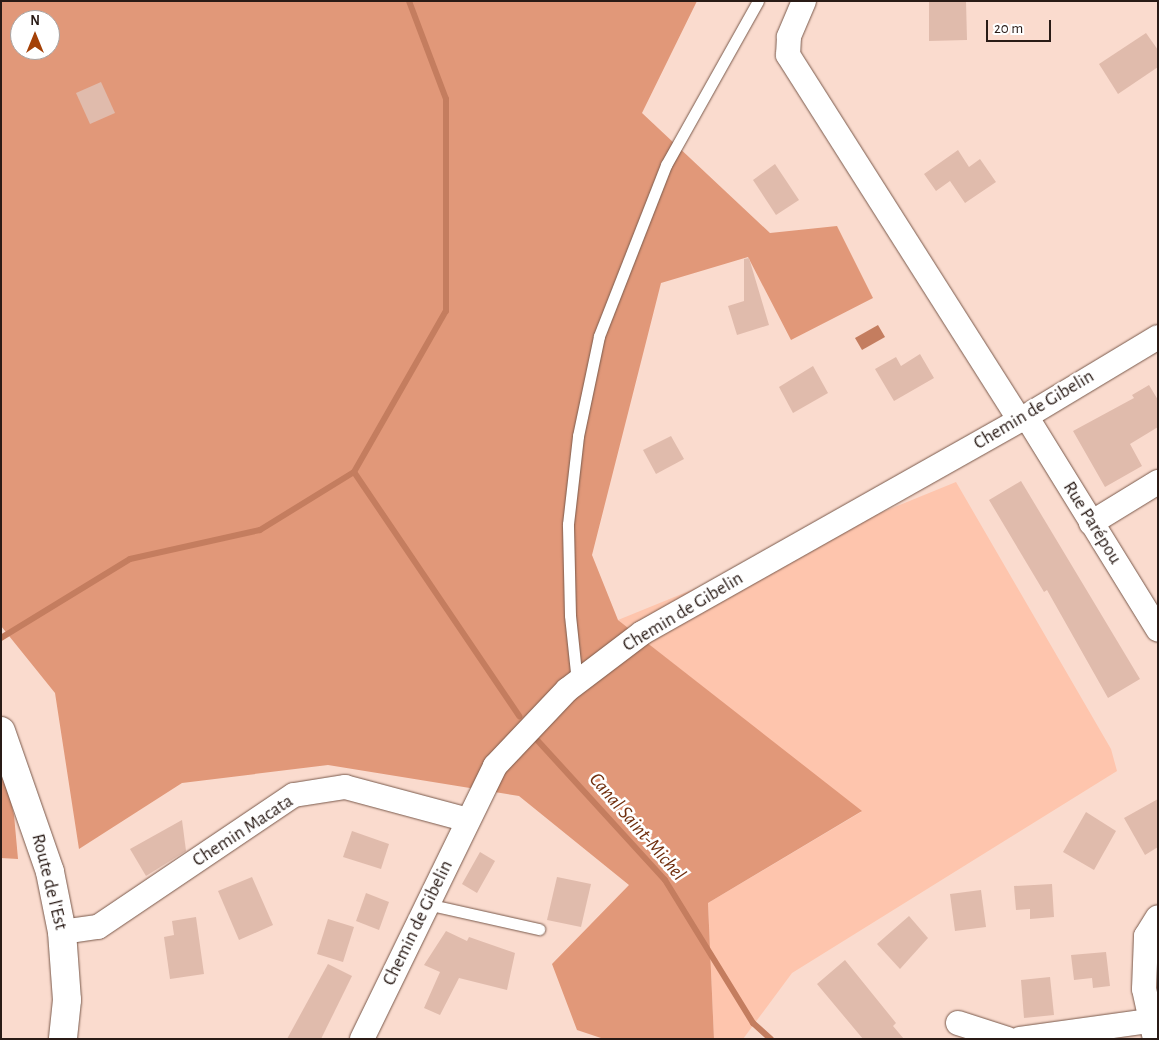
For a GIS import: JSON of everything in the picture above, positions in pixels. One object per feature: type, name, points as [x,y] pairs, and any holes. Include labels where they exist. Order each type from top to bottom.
[{"type":"main road","name":"Route de l'Est","points":[[1,731],[50,872],[62,932],[67,1000],[64,1039]]},
{"type":"street","name":"Rue Parépou","points":[[804,1],[790,37],[788,55],[1091,522],[1158,630]]},
{"type":"street","name":"Chemin de Gibelin","points":[[362,1039],[495,766],[530,725],[577,682],[642,633],[1023,418],[1158,337]]},
{"type":"street","points":[[1091,522],[1158,482]]},
{"type":"street","name":"Chemin Macata","points":[[62,932],[98,927],[294,796],[345,787],[468,820]]},
{"type":"street","points":[[1020,1039],[1151,1030],[1144,989],[1146,936],[1158,917]]},
{"type":"street","points":[[958,1023],[1008,1039]]},
{"type":"lane","points":[[577,682],[570,615],[568,524],[578,436],[599,336],[666,165],[758,1]]},
{"type":"lane","points":[[427,904],[539,929]]},
{"type":"shaded area","points":[[1,1],[697,1],[642,113],[770,233],[837,226],[873,298],[791,340],[748,257],[661,283],[592,555],[618,620],[862,811],[708,903],[714,1039],[604,1039],[577,1030],[552,964],[629,885],[519,796],[328,765],[182,783],[79,849],[55,693],[1,626]]},
{"type":"shaded area","points":[[878,325],[885,337],[862,350],[855,338]]},
{"type":"shaded area","points":[[956,482],[1111,749],[1117,771],[792,973],[743,1039],[714,1039],[708,903],[861,812],[618,620]]},
{"type":"shaded area","points":[[1,760],[14,815],[18,859],[1,858]]},
{"type":"building","points":[[929,1],[966,1],[967,40],[929,41]]},
{"type":"building","points":[[1146,33],[1158,50],[1158,67],[1118,94],[1099,64]]},
{"type":"building","points":[[101,82],[115,113],[90,124],[76,93]]},
{"type":"building","points":[[958,150],[969,167],[980,159],[996,182],[965,203],[950,181],[936,191],[924,174]]},
{"type":"building","points":[[775,164],[799,200],[776,215],[753,180]]},
{"type":"building","points":[[749,258],[769,325],[737,335],[728,306],[744,301],[744,259]]},
{"type":"building","points":[[920,354],[934,378],[894,401],[875,369],[896,357],[901,366]]},
{"type":"building","points":[[813,366],[828,393],[793,413],[779,387]]},
{"type":"building","points":[[1149,385],[1158,400],[1158,427],[1130,444],[1142,466],[1105,487],[1073,431],[1134,398],[1132,395]]},
{"type":"building","points":[[671,436],[684,459],[656,474],[643,450]]},
{"type":"building","points":[[1021,481],[1140,679],[1108,698],[1047,590],[1044,592],[989,500]]},
{"type":"building","points":[[1158,799],[1158,847],[1145,855],[1124,818]]},
{"type":"building","points":[[1086,812],[1116,831],[1094,870],[1063,852]]},
{"type":"building","points":[[182,820],[186,851],[146,876],[130,849]]},
{"type":"building","points":[[352,831],[389,844],[381,869],[343,857]]},
{"type":"building","points":[[480,852],[495,861],[477,893],[462,884]]},
{"type":"building","points":[[252,877],[273,925],[239,940],[218,891]]},
{"type":"building","points":[[557,877],[591,884],[581,927],[547,920]]},
{"type":"building","points":[[1052,884],[1054,917],[1030,919],[1030,909],[1016,910],[1014,886]]},
{"type":"building","points":[[981,890],[986,927],[955,931],[950,894]]},
{"type":"building","points":[[366,893],[389,902],[379,930],[356,921]]},
{"type":"building","points":[[909,916],[928,938],[900,969],[877,944]]},
{"type":"building","points":[[196,917],[204,974],[170,979],[164,937],[174,935],[172,921]]},
{"type":"building","points":[[328,919],[354,927],[343,962],[317,954]]},
{"type":"building","points":[[446,931],[467,941],[469,937],[515,953],[507,990],[459,978],[440,1015],[424,1008],[440,972],[424,965]]},
{"type":"building","points":[[1106,952],[1110,986],[1093,988],[1092,978],[1074,980],[1071,955]]},
{"type":"building","points":[[845,960],[896,1023],[893,1026],[904,1039],[863,1039],[817,984]]},
{"type":"building","points":[[328,964],[352,976],[321,1039],[287,1039]]},
{"type":"building","points":[[1050,977],[1054,1015],[1024,1018],[1021,980]]},
{"type":"waterway","points":[[1,638],[130,559],[260,530],[354,472],[446,311],[446,99],[409,1]]},
{"type":"waterway","name":"Canal Saint-Michel","points":[[354,472],[519,716]]},
{"type":"waterway","name":"Canal Saint-Michel","points":[[538,741],[665,880],[753,1023],[771,1039]]}]
